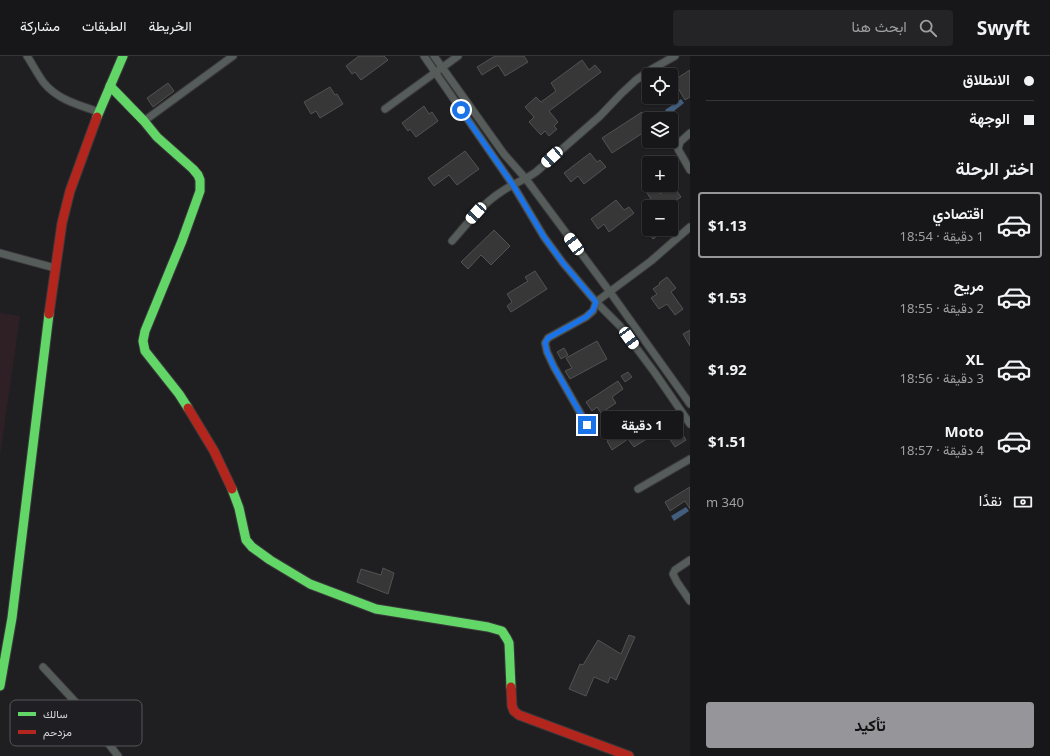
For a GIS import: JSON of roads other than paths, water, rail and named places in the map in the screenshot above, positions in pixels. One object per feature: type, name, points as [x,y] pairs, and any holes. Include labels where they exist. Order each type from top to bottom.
[{"type":"street","points":[[27,56],[44,83],[56,95],[70,102],[99,112]]},
{"type":"street","points":[[0,686],[12,618],[55,268],[62,223],[70,191],[99,112],[123,56]]},
{"type":"street","points":[[144,121],[233,56]]},
{"type":"street","points":[[424,56],[513,185],[544,237],[563,263],[596,302],[620,326],[690,424]]},
{"type":"street","points":[[434,56],[504,154],[526,179],[689,400],[678,406]]},
{"type":"street","points":[[385,110],[458,56]]},
{"type":"street","points":[[452,241],[476,213],[499,193],[536,172],[600,116],[636,80],[675,56]]},
{"type":"street","points":[[110,86],[144,121],[157,137],[198,175],[200,191],[182,242],[145,331],[143,346],[145,351],[179,394],[214,451],[239,508],[246,540],[252,547],[270,560],[310,584],[376,609],[488,627],[502,631],[509,643],[512,706],[516,713],[629,756]]},
{"type":"street","points":[[690,133],[680,142],[678,149],[690,170]]},
{"type":"street","points":[[587,425],[554,367],[547,352],[545,343],[548,338],[586,317],[593,310],[596,302],[650,261],[690,227]]},
{"type":"street","points":[[0,253],[55,268]]},
{"type":"street","points":[[638,489],[690,459]]},
{"type":"street","points":[[690,560],[677,569],[673,574],[690,600]]},
{"type":"street","points":[[43,667],[74,700]]},
{"type":"street","points":[[110,746],[118,756]]},
{"type":"water","points":[[681,99],[684,103],[673,112],[667,112],[665,110],[674,104],[678,104],[678,101]]},
{"type":"water","points":[[686,507],[689,511],[674,521],[671,516]]}]
